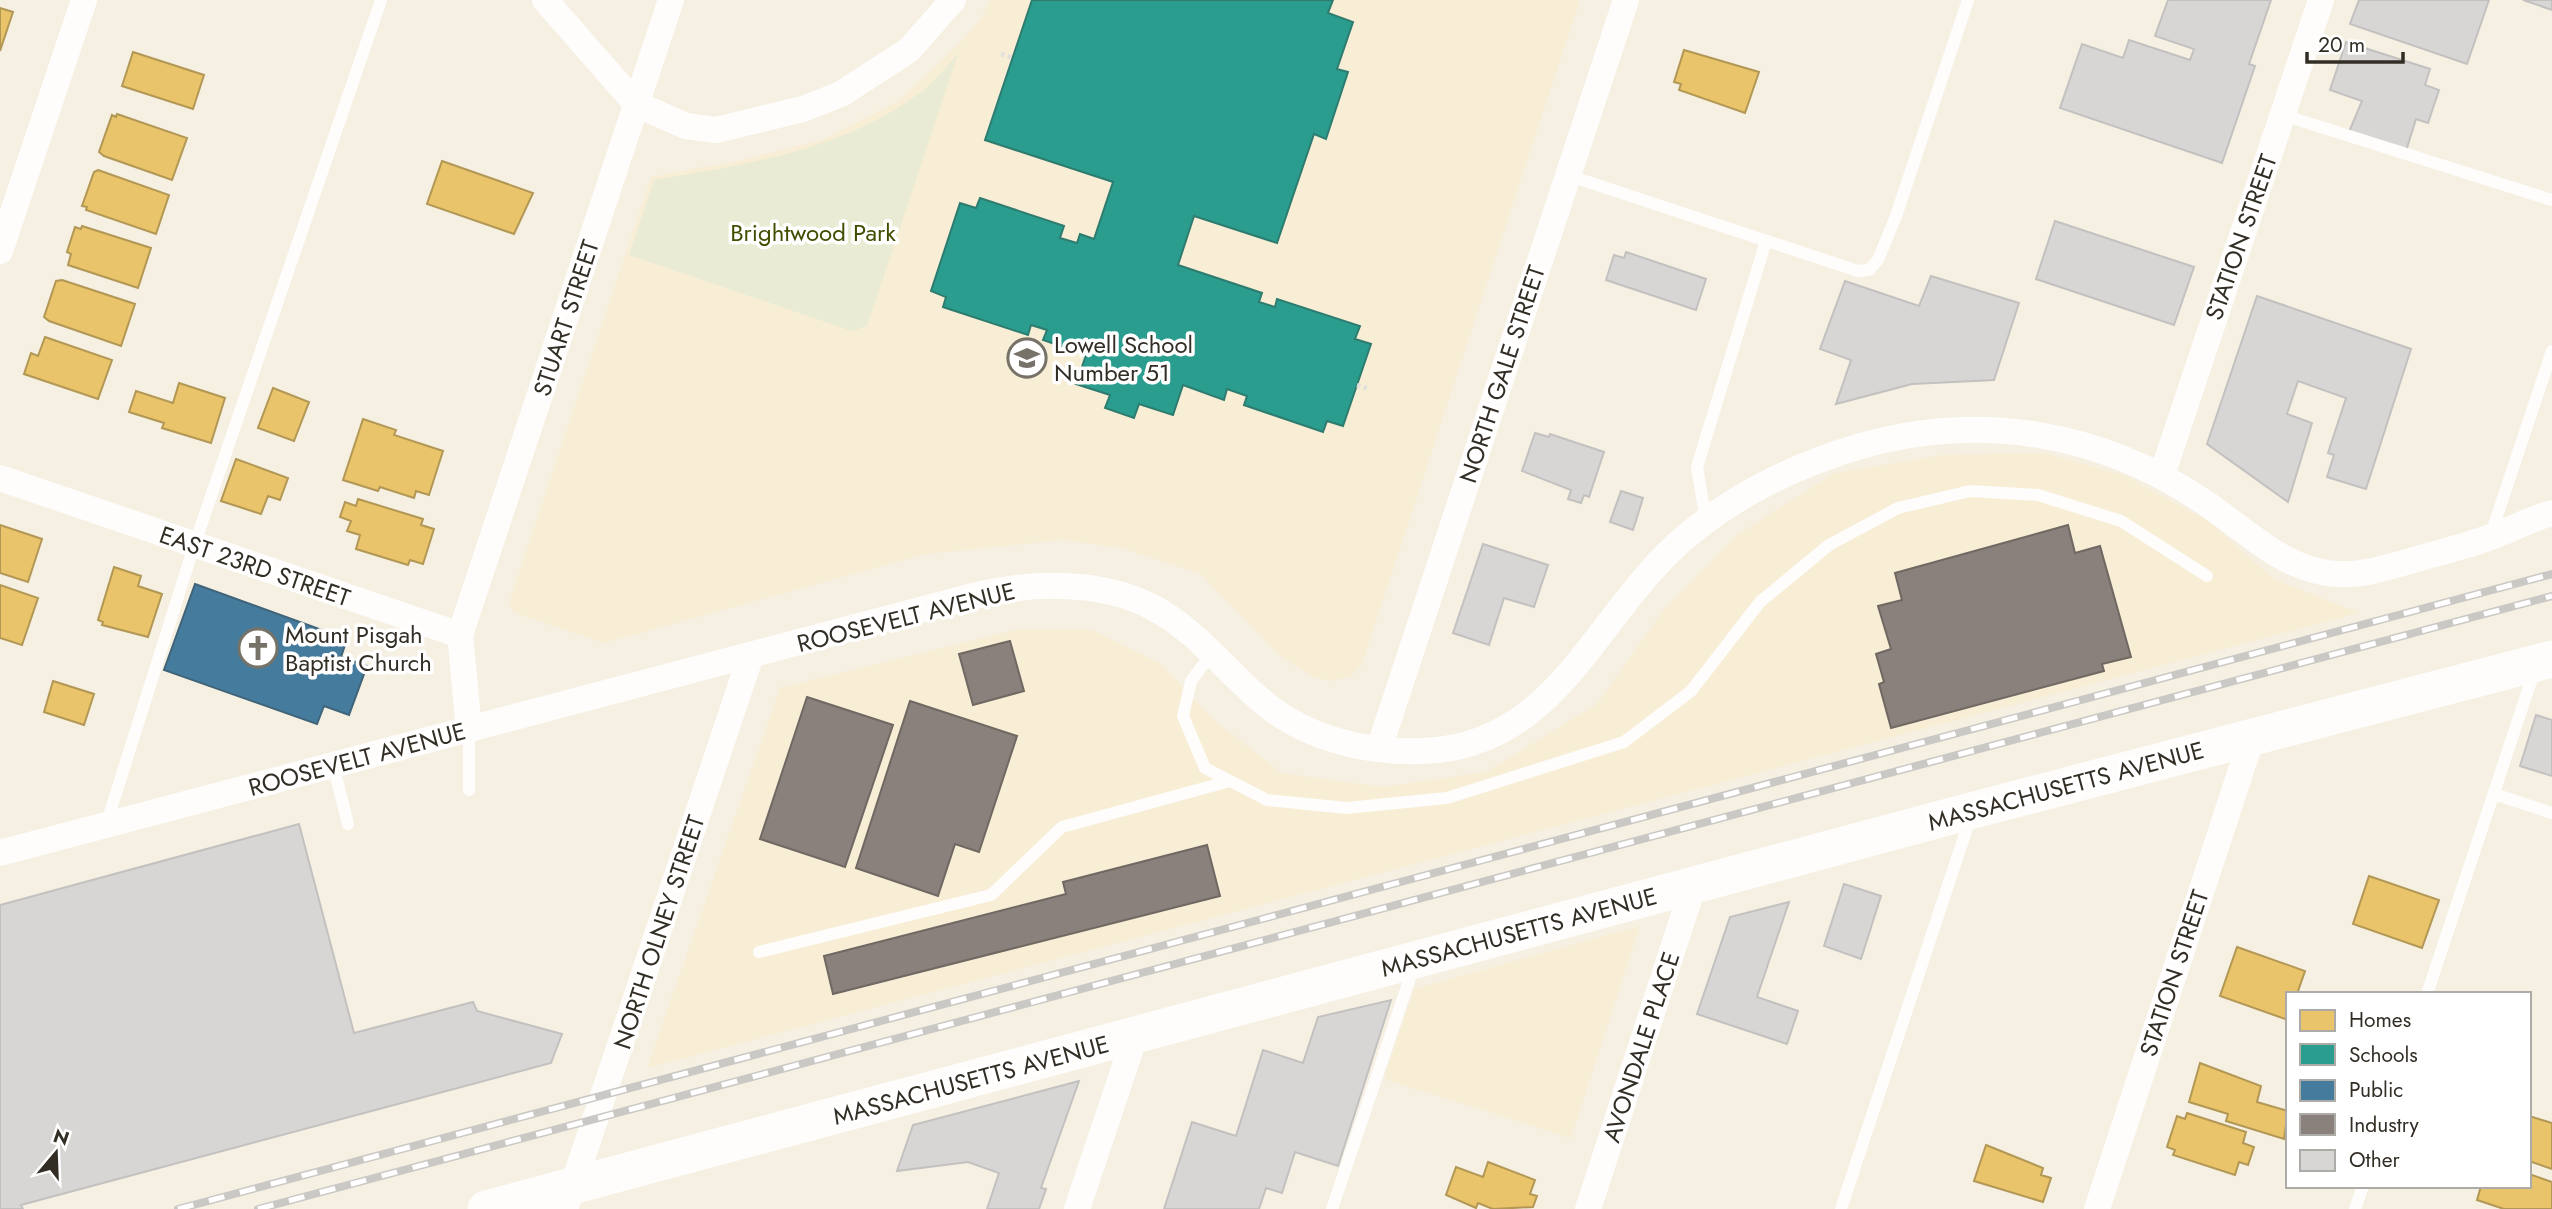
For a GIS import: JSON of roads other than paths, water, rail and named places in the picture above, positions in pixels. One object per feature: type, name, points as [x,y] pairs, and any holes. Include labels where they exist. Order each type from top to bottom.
[{"type":"street","points":[[0,251],[84,0]]},
{"type":"street","points":[[545,0],[636,104],[686,126],[716,130],[803,109],[841,94],[888,66],[928,30],[953,0]]},
{"type":"street","name":"STUART STREET","points":[[460,635],[671,0]]},
{"type":"street","name":"NORTH GALE STREET","points":[[1379,749],[1626,0]]},
{"type":"street","name":"STATION STREET","points":[[2162,475],[2321,0]]},
{"type":"street","name":"ROOSEVELT AVENUE","points":[[0,853],[998,590],[1027,587],[1095,589],[1119,594],[1157,609],[1212,653],[1262,702],[1285,718],[1326,739],[1379,749],[1446,749],[1496,733],[1534,710],[1560,687],[1646,576],[1706,521],[1750,492],[1861,446],[1961,429],[2001,428],[2068,439],[2119,455],[2162,475],[2273,552],[2311,570],[2351,575],[2490,538],[2527,520],[2552,513]]},
{"type":"street","name":"EAST 23RD STREET","points":[[0,478],[194,547],[460,635]]},
{"type":"street","points":[[460,635],[469,730]]},
{"type":"street","name":"NORTH OLNEY STREET","points":[[569,1197],[751,655]]},
{"type":"street","name":"MASSACHUSETTS AVENUE","points":[[486,1209],[569,1197],[1135,1036],[1694,884],[2545,660]]},
{"type":"street","name":"STATION STREET","points":[[2097,1209],[2252,737]]},
{"type":"street","name":"AVONDALE PLACE","points":[[1588,1209],[1694,884]]},
{"type":"street","points":[[1077,1209],[1135,1036]]},
{"type":"lane","points":[[106,825],[194,547],[381,0]]},
{"type":"lane","points":[[1567,175],[1858,271],[1869,270],[1878,260],[1968,0]]},
{"type":"lane","points":[[2283,114],[2552,200]]},
{"type":"lane","points":[[1706,521],[1697,467],[1766,241]]},
{"type":"lane","points":[[2490,538],[2552,351]]},
{"type":"lane","points":[[1212,653],[1191,681],[1183,716],[1205,768],[1267,800],[1347,807],[1447,798],[1624,741],[1691,691],[1760,602],[1829,545],[1898,508],[1970,491],[2038,495],[2121,521],[2207,576]]},
{"type":"lane","points":[[2428,992],[2494,794],[2545,660]]},
{"type":"lane","points":[[469,730],[469,790]]},
{"type":"lane","points":[[333,765],[348,824]]},
{"type":"lane","points":[[759,952],[991,895],[1062,827],[1230,781]]},
{"type":"lane","points":[[2494,794],[2552,813]]},
{"type":"lane","points":[[1841,1209],[1974,810]]},
{"type":"lane","points":[[1332,1209],[1417,960]]},
{"type":"lane","points":[[2355,1209],[2362,1188]]},
{"type":"railway","points":[[178,1209],[2552,574]]},
{"type":"railway","points":[[258,1209],[2552,596]]},
{"type":"place","name":"Lowell School Number 51","points":[[1027,358]]},
{"type":"place","name":"Mount Pisgah Baptist Church","points":[[258,648]]},
{"type":"park label","name":"Brightwood Park","points":[[813,232]]}]
